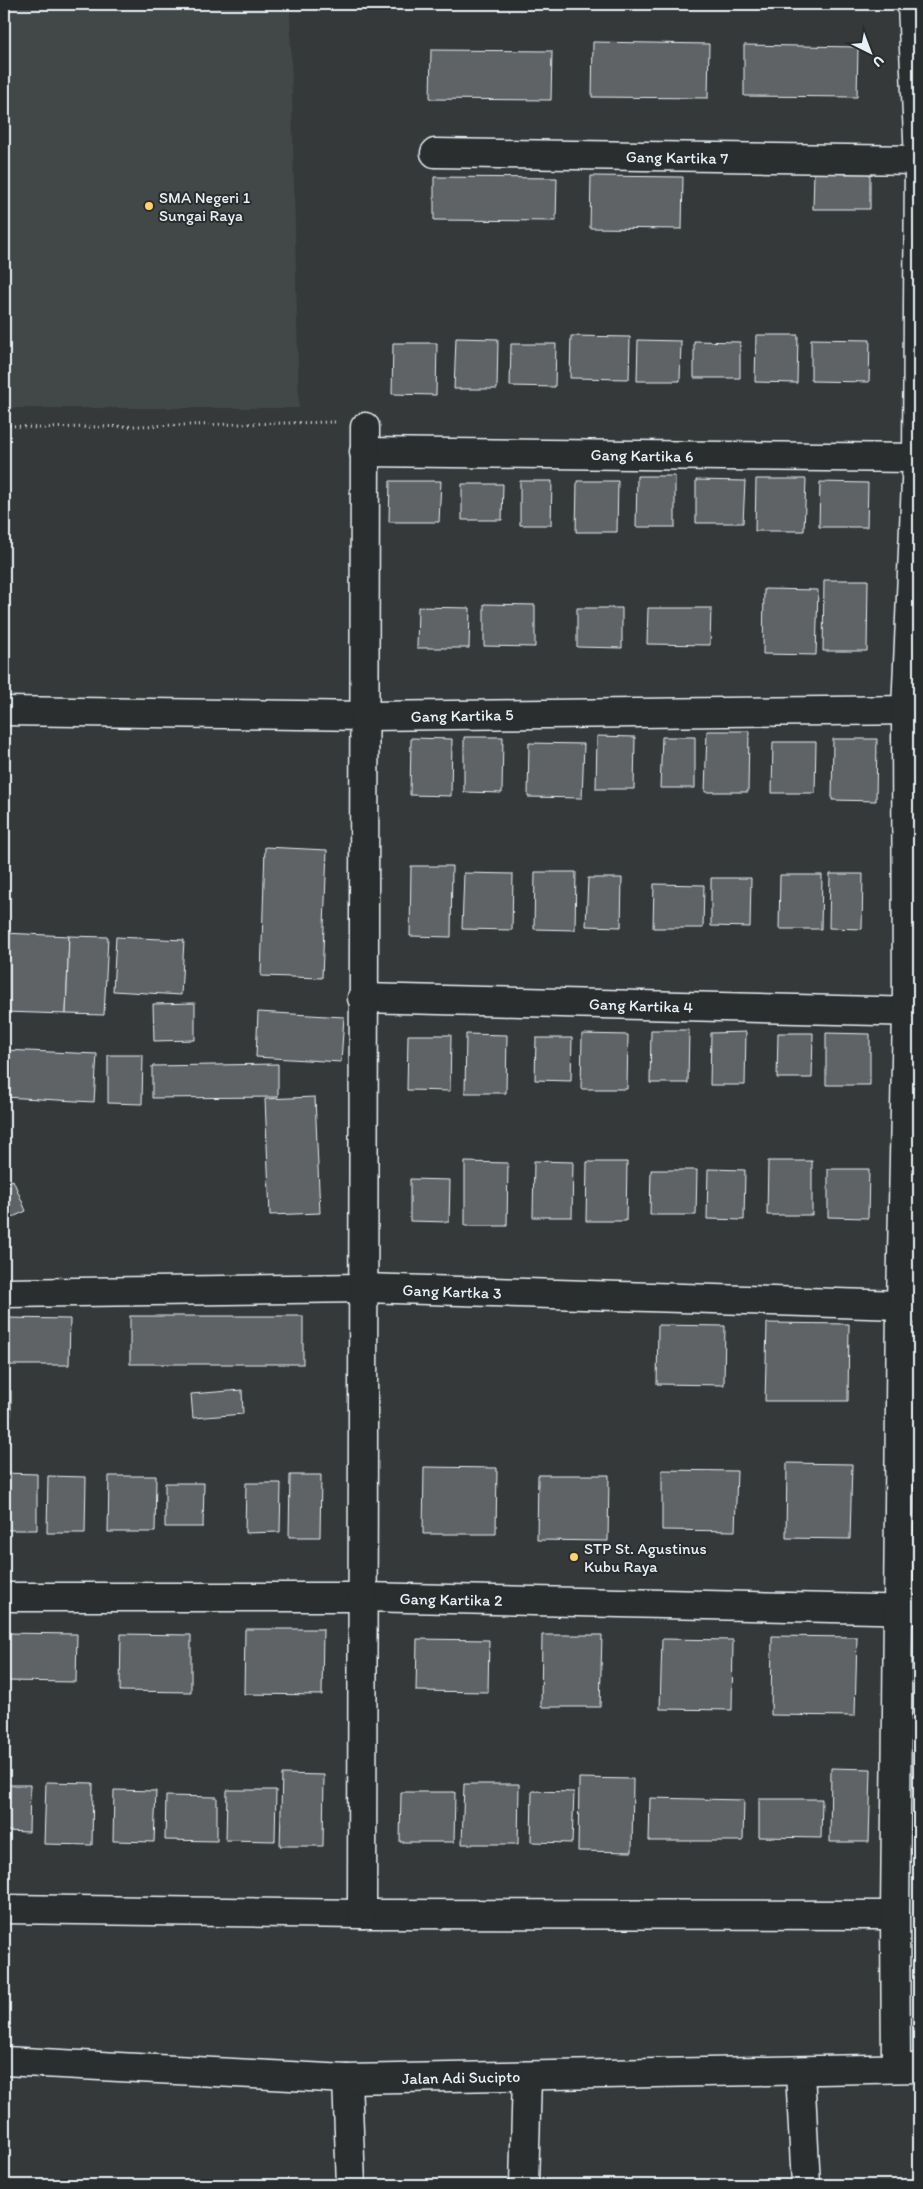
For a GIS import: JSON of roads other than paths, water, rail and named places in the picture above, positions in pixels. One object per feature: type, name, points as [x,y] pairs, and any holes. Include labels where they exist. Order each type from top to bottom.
[{"type":"street","points":[[908,2068],[895,1916],[909,1610],[913,710],[918,458],[919,160],[912,4]]},
{"type":"street","name":"Gang Kartika 7","points":[[435,154],[919,160]]},
{"type":"street","name":"Gang Kartika 6","points":[[366,716],[365,440],[918,458]]},
{"type":"street","name":"Gang Kartika 5","points":[[4,711],[366,716],[913,710]]},
{"type":"street","points":[[362,1914],[364,1288],[362,998],[366,716]]},
{"type":"street","name":"Gang Kartika 4","points":[[362,998],[913,1012]]},
{"type":"street","name":"Gang Kartka 3","points":[[4,1293],[364,1288],[910,1307]]},
{"type":"street","name":"Gang Kartika 2","points":[[4,1597],[363,1597],[909,1610]]},
{"type":"street","points":[[4,1909],[362,1914],[895,1916]]},
{"type":"street","name":"Jalan Adi Sucipto","points":[[4,2061],[347,2079],[800,2072],[908,2068]]},
{"type":"street","points":[[800,2072],[806,2185]]},
{"type":"street","points":[[524,2185],[527,2076]]},
{"type":"street","points":[[347,2079],[350,2185]]},
{"type":"place","name":"SMA Negeri 1 Sungai Raya","points":[[149,206]]},
{"type":"place","name":"STP St. Agustinus Kubu Raya","points":[[574,1557]]}]
